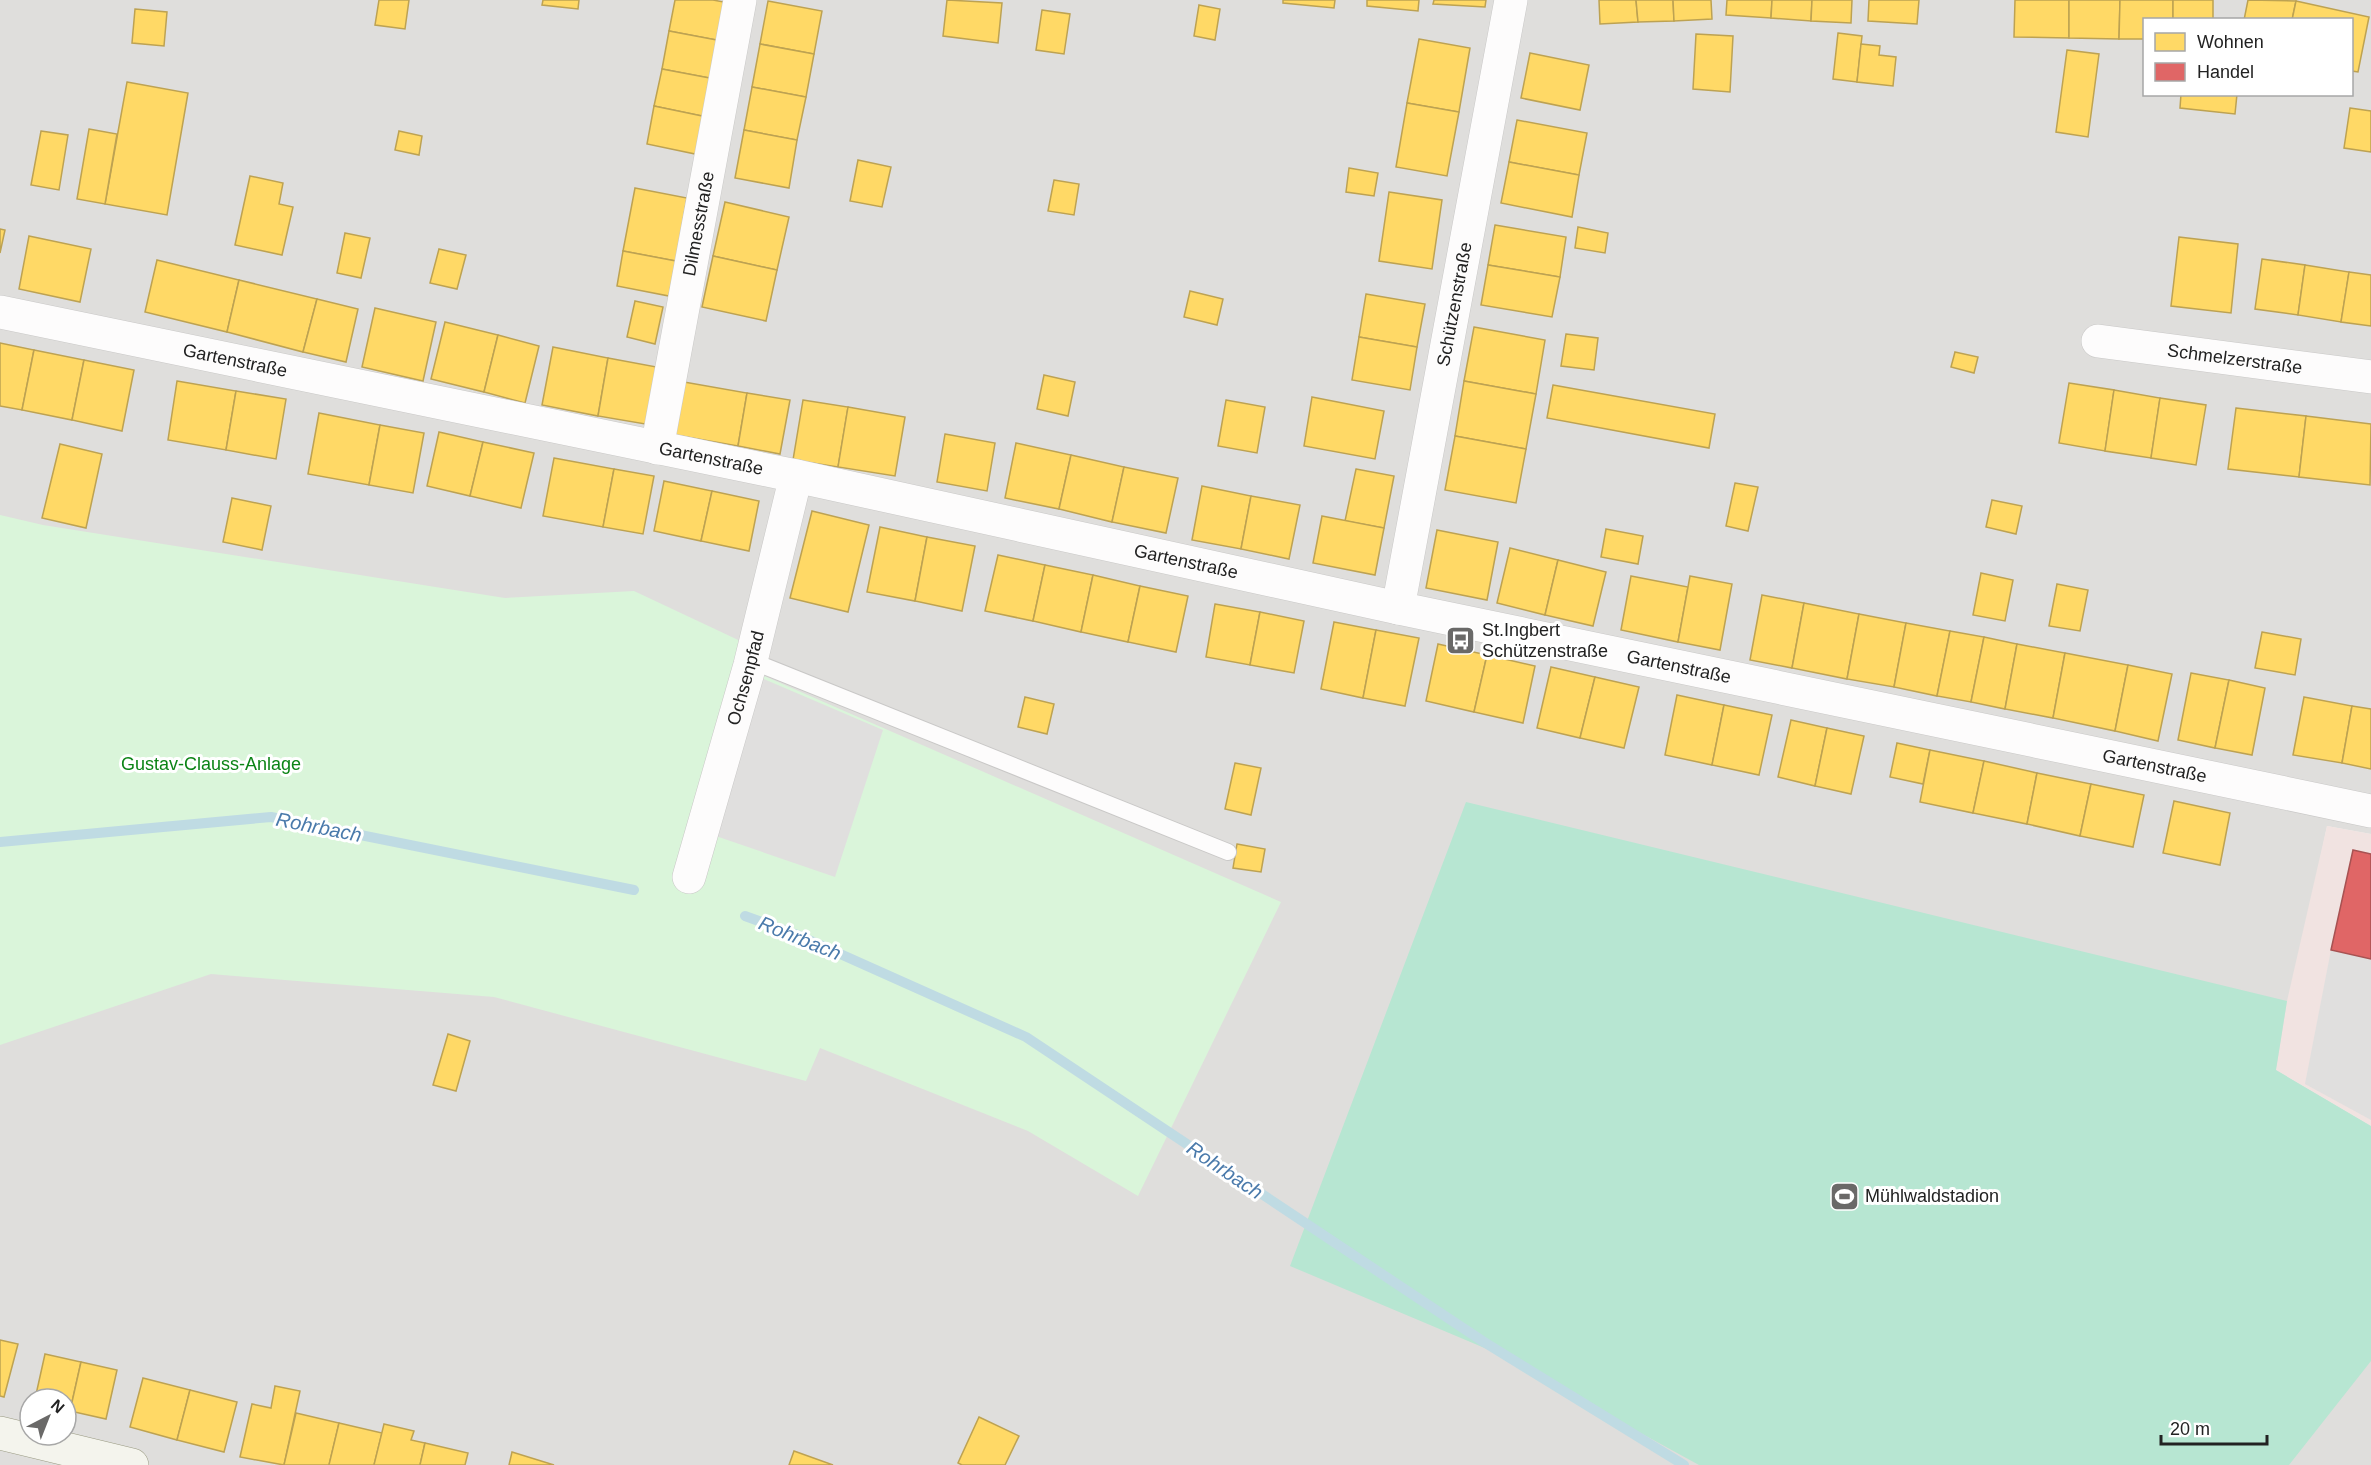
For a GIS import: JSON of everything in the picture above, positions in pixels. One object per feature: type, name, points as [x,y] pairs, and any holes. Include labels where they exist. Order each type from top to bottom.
[{"type":"main road","points":[[0,1433],[53,1456],[132,1465]]},
{"type":"street","name":"Dilmesstraße","points":[[657,448],[740,0]]},
{"type":"street","name":"Schützenstraße","points":[[1398,608],[1511,0]]},
{"type":"street","name":"Gartenstraße","points":[[0,312],[796,476],[1398,608],[2371,811]]},
{"type":"street","name":"Schmelzerstraße","points":[[2098,341],[2371,377]]},
{"type":"street","name":"Ochsenpfad","points":[[689,877],[752,661],[796,476]]},
{"type":"lane","points":[[752,661],[1228,852]]},
{"type":"shaded area","points":[[0,0],[2371,0],[2371,834],[2327,826],[2276,1070],[2371,1126],[2371,1465],[0,1465]]},
{"type":"shaded area","points":[[752,674],[883,730],[835,877],[707,833]]},
{"type":"shaded area","points":[[2327,826],[2371,834],[2371,1126],[2276,1070],[2287,1001]]},
{"type":"shaded area","points":[[2331,950],[2371,959],[2371,1120],[2305,1084]]},
{"type":"green space","name":"Gustav-Clauss-Anlage","points":[[0,515],[43,525],[505,598],[634,591],[751,646],[744,667],[1281,902],[1138,1196],[1028,1131],[820,1048],[806,1081],[494,997],[211,974],[0,1045]]},
{"type":"green space","name":"Mühlwaldstadion","points":[[1466,802],[2287,1001],[2276,1070],[2371,1126],[2371,1361],[2289,1465],[1699,1465],[1487,1349],[1290,1266]]},
{"type":"building: Wohnen","points":[[379,0],[409,0],[405,29],[375,25]]},
{"type":"building: Wohnen","points":[[543,0],[579,0],[578,9],[542,5]]},
{"type":"building: Wohnen","points":[[675,0],[713,0],[729,3],[722,41],[669,31]]},
{"type":"building: Wohnen","points":[[947,0],[1002,3],[998,43],[943,36]]},
{"type":"building: Wohnen","points":[[1283,0],[1335,0],[1334,8],[1283,3]]},
{"type":"building: Wohnen","points":[[1367,0],[1419,0],[1418,11],[1367,6]]},
{"type":"building: Wohnen","points":[[1434,0],[1486,0],[1485,7],[1433,4]]},
{"type":"building: Wohnen","points":[[1599,0],[1636,0],[1638,22],[1600,24]]},
{"type":"building: Wohnen","points":[[1636,0],[1673,0],[1674,21],[1638,22]]},
{"type":"building: Wohnen","points":[[1673,0],[1711,0],[1712,19],[1674,21]]},
{"type":"building: Wohnen","points":[[1727,0],[1772,0],[1771,18],[1726,15]]},
{"type":"building: Wohnen","points":[[1772,0],[1812,0],[1811,21],[1771,18]]},
{"type":"building: Wohnen","points":[[1812,0],[1852,0],[1851,23],[1811,21]]},
{"type":"building: Wohnen","points":[[1869,0],[1919,0],[1917,24],[1868,21]]},
{"type":"building: Wohnen","points":[[2015,0],[2069,0],[2069,38],[2014,37]]},
{"type":"building: Wohnen","points":[[2069,0],[2120,0],[2119,39],[2069,38]]},
{"type":"building: Wohnen","points":[[2120,0],[2173,0],[2173,18],[2143,18],[2143,39],[2119,39]]},
{"type":"building: Wohnen","points":[[2173,0],[2213,0],[2213,18],[2173,18]]},
{"type":"building: Wohnen","points":[[2248,0],[2296,1],[2292,18],[2244,18]]},
{"type":"building: Wohnen","points":[[768,1],[822,11],[814,54],[760,44]]},
{"type":"building: Wohnen","points":[[2296,1],[2369,17],[2358,72],[2353,71],[2353,18],[2292,18]]},
{"type":"building: Wohnen","points":[[1199,5],[1220,9],[1215,40],[1194,36]]},
{"type":"building: Wohnen","points":[[135,9],[167,12],[164,46],[132,43]]},
{"type":"building: Wohnen","points":[[1042,10],[1070,14],[1064,54],[1036,50]]},
{"type":"building: Wohnen","points":[[669,31],[722,41],[715,79],[662,69]]},
{"type":"building: Wohnen","points":[[1838,33],[1862,36],[1857,82],[1833,79]]},
{"type":"building: Wohnen","points":[[1696,34],[1733,36],[1730,92],[1693,89]]},
{"type":"building: Wohnen","points":[[1419,39],[1470,48],[1459,112],[1407,103]]},
{"type":"building: Wohnen","points":[[760,44],[814,54],[806,97],[752,87]]},
{"type":"building: Wohnen","points":[[1861,44],[1880,46],[1879,55],[1896,57],[1893,86],[1857,82]]},
{"type":"building: Wohnen","points":[[2067,50],[2099,54],[2088,137],[2056,132]]},
{"type":"building: Wohnen","points":[[1530,53],[1589,65],[1580,110],[1521,98]]},
{"type":"building: Wohnen","points":[[662,69],[715,79],[707,117],[654,106]]},
{"type":"building: Wohnen","points":[[127,82],[188,93],[167,215],[105,204]]},
{"type":"building: Wohnen","points":[[752,87],[806,97],[797,140],[744,130]]},
{"type":"building: Wohnen","points":[[2181,96],[2237,96],[2235,114],[2180,108]]},
{"type":"building: Wohnen","points":[[1407,103],[1459,112],[1447,176],[1396,167]]},
{"type":"building: Wohnen","points":[[654,106],[707,117],[700,155],[647,144]]},
{"type":"building: Wohnen","points":[[2350,108],[2371,111],[2371,152],[2344,148]]},
{"type":"building: Wohnen","points":[[1517,120],[1587,133],[1579,175],[1509,162]]},
{"type":"building: Wohnen","points":[[89,129],[117,134],[105,204],[77,199]]},
{"type":"building: Wohnen","points":[[744,130],[797,140],[789,188],[735,178]]},
{"type":"building: Wohnen","points":[[41,131],[68,135],[59,190],[31,185]]},
{"type":"building: Wohnen","points":[[399,131],[422,136],[419,155],[395,150]]},
{"type":"building: Wohnen","points":[[858,160],[891,167],[882,207],[850,201]]},
{"type":"building: Wohnen","points":[[1509,162],[1579,175],[1572,217],[1501,203]]},
{"type":"building: Wohnen","points":[[1349,168],[1378,173],[1374,196],[1346,192]]},
{"type":"building: Wohnen","points":[[250,176],[283,183],[279,204],[293,207],[282,255],[235,245]]},
{"type":"building: Wohnen","points":[[1054,180],[1079,184],[1074,215],[1048,211]]},
{"type":"building: Wohnen","points":[[635,188],[687,198],[676,261],[623,251]]},
{"type":"building: Wohnen","points":[[1389,192],[1442,200],[1432,269],[1379,261]]},
{"type":"building: Wohnen","points":[[725,202],[789,217],[777,270],[713,256]]},
{"type":"building: Wohnen","points":[[1495,225],[1566,237],[1560,277],[1488,265]]},
{"type":"building: Wohnen","points":[[1578,227],[1608,233],[1605,253],[1575,248]]},
{"type":"building: Wohnen","points":[[0,229],[5,230],[0,253]]},
{"type":"building: Wohnen","points":[[345,233],[370,238],[361,278],[337,273]]},
{"type":"building: Wohnen","points":[[29,236],[91,249],[80,302],[19,289]]},
{"type":"building: Wohnen","points":[[2179,237],[2238,244],[2231,313],[2171,306]]},
{"type":"building: Wohnen","points":[[439,249],[466,255],[457,289],[430,283]]},
{"type":"building: Wohnen","points":[[623,251],[676,261],[669,296],[617,286]]},
{"type":"building: Wohnen","points":[[713,256],[777,270],[766,321],[702,307]]},
{"type":"building: Wohnen","points":[[2262,259],[2305,265],[2298,315],[2255,309]]},
{"type":"building: Wohnen","points":[[157,260],[239,280],[227,332],[145,312]]},
{"type":"building: Wohnen","points":[[1488,265],[1560,277],[1552,317],[1481,305]]},
{"type":"building: Wohnen","points":[[2305,265],[2349,272],[2341,322],[2298,315]]},
{"type":"building: Wohnen","points":[[2349,272],[2371,275],[2371,326],[2341,322]]},
{"type":"building: Wohnen","points":[[239,280],[317,299],[303,352],[227,332]]},
{"type":"building: Wohnen","points":[[1190,291],[1223,299],[1217,325],[1184,317]]},
{"type":"building: Wohnen","points":[[1366,294],[1425,304],[1417,347],[1359,337]]},
{"type":"building: Wohnen","points":[[317,299],[358,309],[346,362],[303,352]]},
{"type":"building: Wohnen","points":[[635,301],[663,307],[655,344],[627,337]]},
{"type":"building: Wohnen","points":[[375,308],[436,322],[423,381],[362,367]]},
{"type":"building: Wohnen","points":[[445,322],[498,335],[484,392],[431,379]]},
{"type":"building: Wohnen","points":[[1474,327],[1545,340],[1536,394],[1464,381]]},
{"type":"building: Wohnen","points":[[1566,334],[1598,338],[1594,370],[1561,366]]},
{"type":"building: Wohnen","points":[[498,335],[539,346],[525,403],[484,392]]},
{"type":"building: Wohnen","points":[[1359,337],[1417,347],[1410,390],[1352,380]]},
{"type":"building: Wohnen","points":[[0,343],[34,350],[22,410],[0,406]]},
{"type":"building: Wohnen","points":[[553,347],[608,358],[598,416],[542,405]]},
{"type":"building: Wohnen","points":[[34,350],[84,360],[72,420],[22,410]]},
{"type":"building: Wohnen","points":[[1955,352],[1978,357],[1974,373],[1951,367]]},
{"type":"building: Wohnen","points":[[608,358],[662,368],[651,425],[598,416]]},
{"type":"building: Wohnen","points":[[84,360],[134,370],[122,431],[72,420]]},
{"type":"building: Wohnen","points":[[1044,375],[1075,382],[1068,416],[1037,409]]},
{"type":"building: Wohnen","points":[[177,381],[236,391],[226,450],[168,440]]},
{"type":"building: Wohnen","points":[[1464,381],[1536,394],[1526,449],[1455,436]]},
{"type":"building: Wohnen","points":[[684,382],[747,393],[738,446],[675,435]]},
{"type":"building: Wohnen","points":[[2069,383],[2114,390],[2105,451],[2059,443]]},
{"type":"building: Wohnen","points":[[1553,385],[1715,414],[1709,448],[1547,418]]},
{"type":"building: Wohnen","points":[[2114,390],[2160,398],[2151,458],[2105,451]]},
{"type":"building: Wohnen","points":[[236,391],[286,399],[276,459],[226,450]]},
{"type":"building: Wohnen","points":[[747,393],[790,400],[780,454],[738,446]]},
{"type":"building: Wohnen","points":[[1312,397],[1384,411],[1375,459],[1304,446]]},
{"type":"building: Wohnen","points":[[2160,398],[2206,405],[2196,465],[2151,458]]},
{"type":"building: Wohnen","points":[[803,400],[848,407],[838,467],[793,460]]},
{"type":"building: Wohnen","points":[[1226,400],[1265,407],[1257,453],[1218,446]]},
{"type":"building: Wohnen","points":[[848,407],[905,417],[895,476],[838,467]]},
{"type":"building: Wohnen","points":[[2236,408],[2306,416],[2299,477],[2228,469]]},
{"type":"building: Wohnen","points":[[319,413],[380,425],[369,485],[308,474]]},
{"type":"building: Wohnen","points":[[2306,416],[2371,424],[2370,485],[2299,477]]},
{"type":"building: Wohnen","points":[[380,425],[424,433],[413,493],[369,485]]},
{"type":"building: Wohnen","points":[[439,432],[483,442],[470,496],[427,486]]},
{"type":"building: Wohnen","points":[[945,434],[995,443],[987,491],[937,482]]},
{"type":"building: Wohnen","points":[[1455,436],[1526,449],[1516,503],[1445,490]]},
{"type":"building: Wohnen","points":[[483,442],[534,453],[521,508],[470,496]]},
{"type":"building: Wohnen","points":[[1016,443],[1071,455],[1059,509],[1005,498]]},
{"type":"building: Wohnen","points":[[60,444],[102,454],[86,528],[42,518]]},
{"type":"building: Wohnen","points":[[1071,455],[1124,467],[1112,522],[1059,509]]},
{"type":"building: Wohnen","points":[[554,458],[614,469],[603,527],[543,516]]},
{"type":"building: Wohnen","points":[[1124,467],[1178,478],[1166,533],[1112,522]]},
{"type":"building: Wohnen","points":[[614,469],[654,476],[643,534],[603,527]]},
{"type":"building: Wohnen","points":[[1356,469],[1394,476],[1384,528],[1345,521]]},
{"type":"building: Wohnen","points":[[664,481],[712,491],[701,541],[654,531]]},
{"type":"building: Wohnen","points":[[1735,483],[1758,487],[1748,531],[1726,526]]},
{"type":"building: Wohnen","points":[[1202,486],[1251,496],[1241,549],[1192,540]]},
{"type":"building: Wohnen","points":[[712,491],[759,501],[749,551],[701,541]]},
{"type":"building: Wohnen","points":[[1251,496],[1300,505],[1289,559],[1241,549]]},
{"type":"building: Wohnen","points":[[232,498],[271,506],[262,550],[223,542]]},
{"type":"building: Wohnen","points":[[1992,500],[2022,506],[2016,534],[1986,527]]},
{"type":"building: Wohnen","points":[[812,511],[869,525],[848,612],[790,598]]},
{"type":"building: Wohnen","points":[[1322,516],[1384,528],[1375,575],[1313,563]]},
{"type":"building: Wohnen","points":[[880,527],[927,537],[915,601],[867,592]]},
{"type":"building: Wohnen","points":[[1606,529],[1643,536],[1638,564],[1601,557]]},
{"type":"building: Wohnen","points":[[1437,530],[1498,542],[1487,600],[1426,588]]},
{"type":"building: Wohnen","points":[[927,537],[975,546],[962,611],[915,601]]},
{"type":"building: Wohnen","points":[[1510,548],[1558,560],[1545,615],[1497,603]]},
{"type":"building: Wohnen","points":[[998,555],[1045,565],[1033,621],[985,611]]},
{"type":"building: Wohnen","points":[[1558,560],[1606,572],[1593,626],[1545,615]]},
{"type":"building: Wohnen","points":[[1045,565],[1093,575],[1081,632],[1033,621]]},
{"type":"building: Wohnen","points":[[1981,573],[2013,580],[2005,621],[1973,615]]},
{"type":"building: Wohnen","points":[[1093,575],[1140,586],[1128,642],[1081,632]]},
{"type":"building: Wohnen","points":[[1631,576],[1688,587],[1678,642],[1621,630]]},
{"type":"building: Wohnen","points":[[1690,576],[1732,584],[1720,650],[1678,642]]},
{"type":"building: Wohnen","points":[[2057,584],[2088,590],[2080,631],[2049,626]]},
{"type":"building: Wohnen","points":[[1140,586],[1188,596],[1176,652],[1128,642]]},
{"type":"building: Wohnen","points":[[1762,595],[1804,603],[1792,668],[1750,660]]},
{"type":"building: Wohnen","points":[[1804,603],[1859,614],[1847,679],[1792,668]]},
{"type":"building: Wohnen","points":[[1215,604],[1260,612],[1250,665],[1206,657]]},
{"type":"building: Wohnen","points":[[1260,612],[1304,621],[1294,673],[1250,665]]},
{"type":"building: Wohnen","points":[[1859,614],[1906,623],[1894,687],[1847,679]]},
{"type":"building: Wohnen","points":[[1334,622],[1376,630],[1363,698],[1321,689]]},
{"type":"building: Wohnen","points":[[1906,623],[1950,631],[1937,696],[1894,687]]},
{"type":"building: Wohnen","points":[[1376,630],[1419,638],[1405,706],[1363,698]]},
{"type":"building: Wohnen","points":[[1950,631],[1984,637],[1971,702],[1937,696]]},
{"type":"building: Wohnen","points":[[2262,632],[2301,639],[2295,675],[2255,668]]},
{"type":"building: Wohnen","points":[[1984,637],[2017,644],[2005,709],[1971,702]]},
{"type":"building: Wohnen","points":[[1438,644],[1487,655],[1474,712],[1426,701]]},
{"type":"building: Wohnen","points":[[2017,644],[2065,653],[2053,718],[2005,709]]},
{"type":"building: Wohnen","points":[[2065,653],[2128,665],[2115,731],[2053,718]]},
{"type":"building: Wohnen","points":[[1487,655],[1535,666],[1523,723],[1474,712]]},
{"type":"building: Wohnen","points":[[2128,665],[2172,674],[2158,741],[2115,731]]},
{"type":"building: Wohnen","points":[[1551,667],[1595,677],[1580,738],[1537,728]]},
{"type":"building: Wohnen","points":[[2191,673],[2229,680],[2215,748],[2178,740]]},
{"type":"building: Wohnen","points":[[1595,677],[1639,687],[1624,748],[1580,738]]},
{"type":"building: Wohnen","points":[[2229,680],[2265,688],[2252,755],[2215,748]]},
{"type":"building: Wohnen","points":[[1677,695],[1724,705],[1712,765],[1665,755]]},
{"type":"building: Wohnen","points":[[1025,697],[1054,704],[1047,734],[1018,727]]},
{"type":"building: Wohnen","points":[[2304,697],[2352,706],[2342,763],[2293,755]]},
{"type":"building: Wohnen","points":[[1724,705],[1772,715],[1759,775],[1712,765]]},
{"type":"building: Wohnen","points":[[2352,706],[2371,709],[2371,769],[2342,763]]},
{"type":"building: Wohnen","points":[[1791,720],[1827,728],[1815,786],[1778,777]]},
{"type":"building: Wohnen","points":[[1827,728],[1864,736],[1851,794],[1815,786]]},
{"type":"building: Wohnen","points":[[1897,743],[1930,750],[1923,784],[1890,777]]},
{"type":"building: Wohnen","points":[[1930,750],[1984,761],[1973,813],[1920,802]]},
{"type":"building: Wohnen","points":[[1984,761],[2037,773],[2027,824],[1973,813]]},
{"type":"building: Wohnen","points":[[1235,763],[1261,768],[1251,815],[1225,809]]},
{"type":"building: Wohnen","points":[[2037,773],[2091,784],[2080,836],[2027,824]]},
{"type":"building: Wohnen","points":[[2091,784],[2144,795],[2133,847],[2080,836]]},
{"type":"building: Wohnen","points":[[2174,801],[2230,813],[2220,865],[2163,853]]},
{"type":"building: Wohnen","points":[[1237,844],[1265,849],[1261,872],[1233,868]]},
{"type":"building: Wohnen","points":[[448,1034],[470,1041],[456,1091],[433,1085]]},
{"type":"building: Wohnen","points":[[0,1340],[18,1344],[4,1397],[0,1396]]},
{"type":"building: Wohnen","points":[[45,1354],[81,1362],[75,1387],[38,1387]]},
{"type":"building: Wohnen","points":[[81,1362],[117,1370],[106,1419],[78,1413],[78,1387],[75,1387]]},
{"type":"building: Wohnen","points":[[143,1378],[190,1390],[177,1440],[130,1427]]},
{"type":"building: Wohnen","points":[[275,1386],[300,1391],[284,1465],[240,1457],[252,1404],[271,1408]]},
{"type":"building: Wohnen","points":[[190,1390],[237,1402],[224,1452],[177,1440]]},
{"type":"building: Wohnen","points":[[296,1413],[339,1423],[329,1465],[284,1465]]},
{"type":"building: Wohnen","points":[[979,1417],[1019,1436],[1005,1465],[962,1465],[958,1463]]},
{"type":"building: Wohnen","points":[[339,1423],[382,1433],[374,1465],[329,1465]]},
{"type":"building: Wohnen","points":[[384,1424],[414,1431],[411,1440],[425,1443],[420,1465],[374,1465]]},
{"type":"building: Wohnen","points":[[425,1443],[468,1453],[465,1465],[420,1465]]},
{"type":"building: Wohnen","points":[[794,1451],[833,1465],[789,1465]]},
{"type":"building: Wohnen","points":[[512,1452],[554,1465],[509,1465]]},
{"type":"building: Handel","points":[[2353,850],[2371,854],[2371,959],[2331,950]]},
{"type":"waterway","name":"Rohrbach","points":[[0,842],[271,817],[634,890]]},
{"type":"waterway","name":"Rohrbach","points":[[745,916],[800,936],[1026,1037],[1484,1342],[1684,1465]]},
{"type":"place","name":"St.Ingbert Schützenstraße","points":[[1461,640]]},
{"type":"place","name":"Mühlwaldstadion","points":[[1844,1196]]}]
